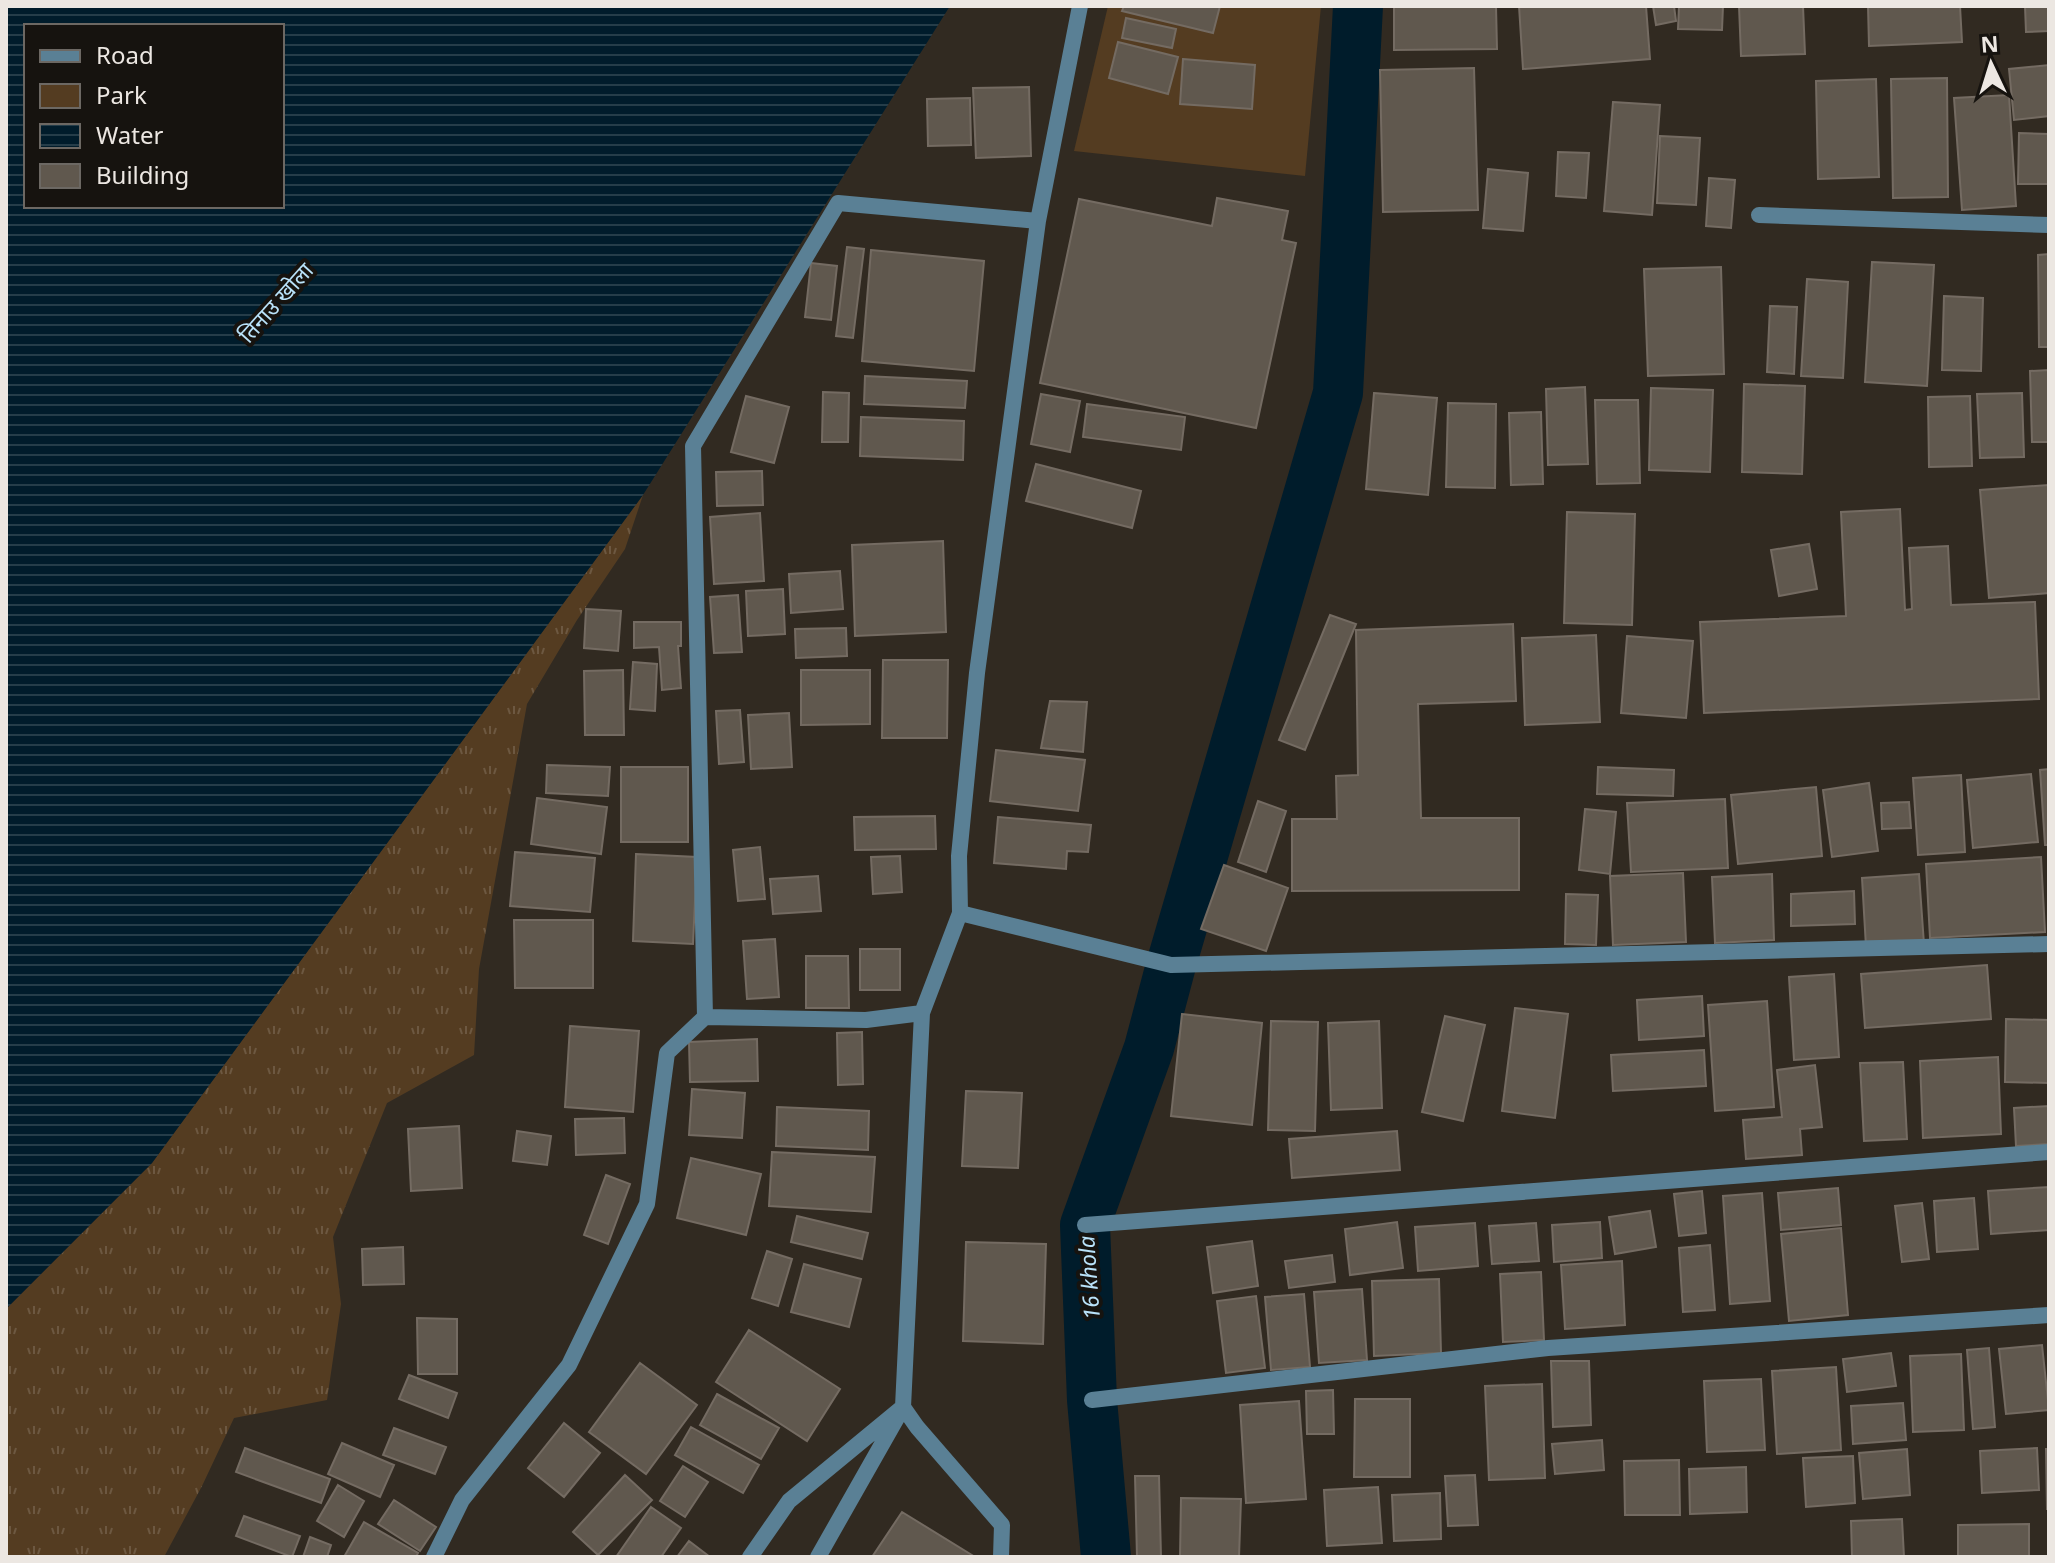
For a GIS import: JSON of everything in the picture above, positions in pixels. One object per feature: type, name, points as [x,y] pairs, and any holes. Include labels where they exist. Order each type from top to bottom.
[{"type":"street","points":[[818,1557],[903,1407],[922,1013],[960,913],[959,856],[977,673],[1038,221],[1080,6]]},
{"type":"street","points":[[705,1017],[693,446],[838,203],[1038,221]]},
{"type":"street","points":[[1759,215],[2049,225]]},
{"type":"street","points":[[960,913],[1171,965],[2049,944]]},
{"type":"street","points":[[434,1557],[462,1500],[569,1365],[647,1204],[667,1053],[705,1017],[866,1020],[922,1013]]},
{"type":"street","points":[[1085,1225],[2049,1152]]},
{"type":"street","points":[[1092,1400],[1548,1348],[2049,1315]]},
{"type":"street","points":[[750,1557],[789,1501],[903,1407]]},
{"type":"street","points":[[903,1407],[1002,1525],[1001,1557]]},
{"type":"green space","points":[[1108,6],[1321,6],[1305,176],[1074,151]]},
{"type":"green space","points":[[643,495],[625,549],[577,620],[527,704],[479,969],[474,1055],[387,1103],[333,1237],[341,1304],[327,1400],[234,1418],[164,1557],[6,1557],[6,1309],[152,1163]]},
{"type":"water","name":"तिनाउ खोला","points":[[6,6],[950,6],[643,495],[152,1163],[6,1309]]},
{"type":"building","points":[[1124,6],[1220,6],[1213,33],[1122,11]]},
{"type":"building","points":[[1394,6],[1496,6],[1497,49],[1394,50]]},
{"type":"building","points":[[1519,6],[1646,6],[1650,59],[1523,69]]},
{"type":"building","points":[[1653,6],[1674,6],[1676,21],[1656,25]]},
{"type":"building","points":[[1679,6],[1723,6],[1722,30],[1678,29]]},
{"type":"building","points":[[1739,6],[1803,6],[1805,54],[1741,56]]},
{"type":"building","points":[[1868,6],[1960,6],[1962,42],[1869,46]]},
{"type":"building","points":[[2025,6],[2049,6],[2049,31],[2026,32]]},
{"type":"building","points":[[1126,18],[1176,29],[1172,48],[1122,38]]},
{"type":"building","points":[[1118,42],[1178,57],[1168,94],[1109,78]]},
{"type":"building","points":[[1183,59],[1255,65],[1252,109],[1180,104]]},
{"type":"building","points":[[2049,65],[2049,116],[2014,120],[2009,69]]},
{"type":"building","points":[[1474,68],[1478,210],[1383,212],[1380,70]]},
{"type":"building","points":[[1947,78],[1948,197],[1893,198],[1891,79]]},
{"type":"building","points":[[1876,79],[1879,177],[1818,179],[1816,81]]},
{"type":"building","points":[[1029,87],[1031,156],[976,158],[973,88]]},
{"type":"building","points":[[2009,95],[2016,206],[1962,210],[1954,98]]},
{"type":"building","points":[[970,98],[971,145],[928,146],[927,99]]},
{"type":"building","points":[[1613,102],[1660,105],[1652,215],[1604,211]]},
{"type":"building","points":[[2019,133],[2049,134],[2049,184],[2018,184]]},
{"type":"building","points":[[1660,136],[1700,138],[1696,205],[1657,203]]},
{"type":"building","points":[[1558,152],[1589,153],[1586,198],[1556,196]]},
{"type":"building","points":[[1488,169],[1528,173],[1523,231],[1483,228]]},
{"type":"building","points":[[1709,178],[1735,180],[1731,228],[1706,226]]},
{"type":"building","points":[[1217,198],[1288,211],[1282,240],[1296,243],[1256,428],[1040,383],[1079,199],[1212,226]]},
{"type":"building","points":[[847,247],[864,249],[853,338],[836,336]]},
{"type":"building","points":[[871,250],[984,261],[974,371],[862,361]]},
{"type":"building","points":[[2049,254],[2049,347],[2039,347],[2038,255]]},
{"type":"building","points":[[1872,262],[1934,265],[1927,386],[1865,382]]},
{"type":"building","points":[[811,263],[837,266],[831,320],[805,317]]},
{"type":"building","points":[[1721,267],[1724,374],[1648,376],[1644,269]]},
{"type":"building","points":[[1807,279],[1848,282],[1843,378],[1801,376]]},
{"type":"building","points":[[1944,296],[1983,298],[1981,371],[1942,370]]},
{"type":"building","points":[[1770,306],[1797,307],[1794,374],[1767,372]]},
{"type":"building","points":[[2049,370],[2049,442],[2032,442],[2030,371]]},
{"type":"building","points":[[865,376],[967,381],[965,408],[864,404]]},
{"type":"building","points":[[1744,384],[1805,386],[1802,474],[1742,472]]},
{"type":"building","points":[[1585,387],[1588,464],[1548,465],[1546,389]]},
{"type":"building","points":[[1651,388],[1713,390],[1710,472],[1649,470]]},
{"type":"building","points":[[823,392],[849,393],[848,442],[822,442]]},
{"type":"building","points":[[1374,393],[1437,398],[1428,495],[1366,489]]},
{"type":"building","points":[[2022,393],[2024,457],[1980,458],[1977,394]]},
{"type":"building","points":[[1041,394],[1080,401],[1070,452],[1031,444]]},
{"type":"building","points":[[746,396],[789,407],[774,463],[731,452]]},
{"type":"building","points":[[1970,396],[1972,466],[1929,467],[1928,397]]},
{"type":"building","points":[[1595,400],[1638,400],[1640,483],[1597,484]]},
{"type":"building","points":[[1448,403],[1496,404],[1495,488],[1446,487]]},
{"type":"building","points":[[1087,404],[1185,417],[1181,450],[1083,437]]},
{"type":"building","points":[[1541,412],[1543,484],[1511,485],[1509,413]]},
{"type":"building","points":[[861,417],[964,421],[963,460],[860,456]]},
{"type":"building","points":[[1036,464],[1141,491],[1132,528],[1026,501]]},
{"type":"building","points":[[762,471],[763,505],[717,506],[716,472]]},
{"type":"building","points":[[2048,485],[2049,593],[1989,598],[1980,490]]},
{"type":"building","points":[[1900,509],[1905,610],[1912,609],[1909,548],[1948,546],[1951,605],[2035,602],[2039,699],[1704,713],[1700,622],[1846,616],[1841,512]]},
{"type":"building","points":[[1567,512],[1635,514],[1632,625],[1564,623]]},
{"type":"building","points":[[760,513],[764,581],[714,584],[710,517]]},
{"type":"building","points":[[943,541],[946,632],[855,636],[852,545]]},
{"type":"building","points":[[1809,544],[1817,589],[1779,596],[1771,550]]},
{"type":"building","points":[[840,571],[843,609],[791,613],[789,574]]},
{"type":"building","points":[[783,589],[785,634],[748,636],[746,591]]},
{"type":"building","points":[[738,595],[742,652],[714,653],[710,597]]},
{"type":"building","points":[[586,609],[621,611],[618,651],[584,648]]},
{"type":"building","points":[[1330,615],[1356,624],[1305,750],[1279,740]]},
{"type":"building","points":[[634,622],[681,622],[681,646],[678,646],[681,688],[662,690],[659,647],[634,648]]},
{"type":"building","points":[[1513,624],[1516,701],[1418,704],[1421,818],[1519,818],[1519,890],[1292,891],[1292,819],[1337,819],[1336,776],[1358,775],[1356,630]]},
{"type":"building","points":[[846,628],[847,656],[796,658],[795,629]]},
{"type":"building","points":[[1596,635],[1600,722],[1525,725],[1522,638]]},
{"type":"building","points":[[1627,636],[1693,641],[1686,718],[1621,713]]},
{"type":"building","points":[[883,660],[948,660],[947,738],[882,738]]},
{"type":"building","points":[[633,662],[657,664],[655,711],[630,709]]},
{"type":"building","points":[[623,670],[624,735],[585,735],[584,671]]},
{"type":"building","points":[[801,670],[870,670],[870,724],[801,725]]},
{"type":"building","points":[[1050,701],[1087,702],[1083,752],[1041,748]]},
{"type":"building","points":[[740,710],[744,762],[719,764],[716,711]]},
{"type":"building","points":[[789,713],[792,767],[751,769],[748,715]]},
{"type":"building","points":[[996,750],[1085,760],[1078,811],[990,801]]},
{"type":"building","points":[[547,765],[610,767],[608,796],[546,793]]},
{"type":"building","points":[[621,767],[688,767],[688,842],[621,842]]},
{"type":"building","points":[[1598,767],[1674,770],[1673,796],[1597,794]]},
{"type":"building","points":[[2049,769],[2049,845],[2045,845],[2040,770]]},
{"type":"building","points":[[2031,774],[2038,842],[1973,848],[1967,780]]},
{"type":"building","points":[[1961,775],[1965,852],[1918,855],[1913,778]]},
{"type":"building","points":[[1869,783],[1878,851],[1832,857],[1823,790]]},
{"type":"building","points":[[1816,787],[1822,856],[1738,864],[1731,795]]},
{"type":"building","points":[[537,798],[607,807],[601,854],[531,844]]},
{"type":"building","points":[[1725,799],[1728,868],[1631,872],[1627,803]]},
{"type":"building","points":[[1258,801],[1286,811],[1266,872],[1238,862]]},
{"type":"building","points":[[1909,802],[1911,828],[1882,829],[1881,803]]},
{"type":"building","points":[[1585,809],[1616,812],[1610,874],[1579,870]]},
{"type":"building","points":[[935,816],[936,849],[855,850],[854,817]]},
{"type":"building","points":[[998,817],[1091,825],[1088,852],[1067,851],[1066,869],[994,863]]},
{"type":"building","points":[[760,847],[765,899],[738,901],[733,850]]},
{"type":"building","points":[[515,852],[595,858],[590,912],[510,906]]},
{"type":"building","points":[[636,854],[697,857],[693,944],[633,941]]},
{"type":"building","points":[[900,856],[902,892],[873,894],[871,857]]},
{"type":"building","points":[[2041,857],[2045,932],[1930,938],[1926,864]]},
{"type":"building","points":[[1224,865],[1288,888],[1266,951],[1201,929]]},
{"type":"building","points":[[1683,873],[1686,942],[1613,945],[1610,876]]},
{"type":"building","points":[[1772,874],[1774,940],[1715,943],[1712,877]]},
{"type":"building","points":[[1919,874],[1924,944],[1866,947],[1862,878]]},
{"type":"building","points":[[818,876],[821,911],[773,914],[770,879]]},
{"type":"building","points":[[1854,891],[1855,924],[1791,926],[1791,894]]},
{"type":"building","points":[[1566,894],[1598,895],[1596,945],[1565,944]]},
{"type":"building","points":[[514,920],[593,920],[593,988],[515,988]]},
{"type":"building","points":[[775,939],[779,997],[747,999],[743,941]]},
{"type":"building","points":[[860,949],[900,949],[900,990],[860,990]]},
{"type":"building","points":[[806,956],[848,956],[849,1008],[806,1008]]},
{"type":"building","points":[[1987,965],[1991,1019],[1865,1028],[1861,974]]},
{"type":"building","points":[[1834,974],[1839,1057],[1794,1060],[1789,977]]},
{"type":"building","points":[[1702,996],[1704,1036],[1639,1040],[1637,1000]]},
{"type":"building","points":[[1767,1001],[1774,1107],[1715,1111],[1708,1005]]},
{"type":"building","points":[[1515,1008],[1568,1014],[1555,1118],[1502,1111]]},
{"type":"building","points":[[1182,1014],[1262,1023],[1252,1125],[1171,1116]]},
{"type":"building","points":[[1445,1016],[1485,1025],[1463,1121],[1422,1112]]},
{"type":"building","points":[[2006,1019],[2049,1020],[2049,1083],[2005,1082]]},
{"type":"building","points":[[1271,1021],[1318,1022],[1315,1131],[1268,1130]]},
{"type":"building","points":[[1379,1021],[1382,1108],[1331,1110],[1328,1023]]},
{"type":"building","points":[[570,1026],[639,1031],[633,1112],[565,1107]]},
{"type":"building","points":[[862,1032],[863,1084],[838,1085],[837,1033]]},
{"type":"building","points":[[757,1039],[758,1081],[690,1082],[689,1042]]},
{"type":"building","points":[[1704,1050],[1706,1086],[1613,1091],[1611,1055]]},
{"type":"building","points":[[1998,1057],[2001,1134],[1923,1138],[1920,1061]]},
{"type":"building","points":[[1903,1062],[1907,1139],[1864,1141],[1860,1063]]},
{"type":"building","points":[[1815,1065],[1822,1127],[1800,1129],[1802,1155],[1746,1159],[1743,1120],[1782,1117],[1777,1070]]},
{"type":"building","points":[[692,1089],[745,1093],[742,1138],[689,1135]]},
{"type":"building","points":[[966,1091],[1022,1093],[1018,1168],[962,1166]]},
{"type":"building","points":[[2049,1106],[2049,1144],[2016,1146],[2014,1108]]},
{"type":"building","points":[[777,1107],[869,1111],[868,1150],[776,1146]]},
{"type":"building","points":[[624,1118],[625,1153],[576,1155],[575,1119]]},
{"type":"building","points":[[459,1126],[462,1188],[411,1191],[408,1129]]},
{"type":"building","points":[[517,1131],[551,1136],[547,1165],[513,1161]]},
{"type":"building","points":[[1397,1131],[1400,1170],[1292,1178],[1289,1139]]},
{"type":"building","points":[[772,1152],[875,1157],[871,1212],[769,1206]]},
{"type":"building","points":[[691,1158],[761,1174],[746,1235],[677,1218]]},
{"type":"building","points":[[606,1175],[630,1184],[608,1244],[584,1235]]},
{"type":"building","points":[[2049,1187],[2049,1230],[1991,1234],[1988,1191]]},
{"type":"building","points":[[1838,1188],[1841,1225],[1781,1230],[1778,1193]]},
{"type":"building","points":[[1702,1191],[1706,1233],[1679,1236],[1674,1194]]},
{"type":"building","points":[[1762,1193],[1770,1301],[1730,1304],[1723,1196]]},
{"type":"building","points":[[1974,1198],[1978,1249],[1937,1252],[1934,1201]]},
{"type":"building","points":[[1922,1203],[1929,1259],[1902,1262],[1895,1206]]},
{"type":"building","points":[[1650,1211],[1656,1247],[1615,1254],[1609,1217]]},
{"type":"building","points":[[797,1216],[868,1233],[862,1259],[791,1242]]},
{"type":"building","points":[[1397,1222],[1403,1268],[1350,1275],[1345,1229]]},
{"type":"building","points":[[1600,1222],[1602,1258],[1554,1262],[1552,1225]]},
{"type":"building","points":[[1475,1223],[1478,1266],[1418,1271],[1415,1227]]},
{"type":"building","points":[[1536,1223],[1539,1261],[1492,1264],[1489,1226]]},
{"type":"building","points":[[1841,1228],[1848,1315],[1789,1321],[1781,1234]]},
{"type":"building","points":[[1252,1241],[1258,1286],[1213,1293],[1207,1247]]},
{"type":"building","points":[[966,1242],[1046,1244],[1043,1344],[963,1341]]},
{"type":"building","points":[[1710,1245],[1715,1310],[1683,1312],[1679,1248]]},
{"type":"building","points":[[403,1247],[404,1284],[363,1285],[362,1249]]},
{"type":"building","points":[[767,1251],[792,1259],[778,1306],[752,1298]]},
{"type":"building","points":[[1332,1255],[1335,1282],[1289,1288],[1285,1261]]},
{"type":"building","points":[[1622,1261],[1625,1325],[1565,1329],[1561,1265]]},
{"type":"building","points":[[804,1264],[861,1279],[849,1327],[791,1312]]},
{"type":"building","points":[[1541,1272],[1544,1340],[1503,1342],[1500,1274]]},
{"type":"building","points":[[1439,1279],[1441,1353],[1374,1356],[1372,1281]]},
{"type":"building","points":[[1362,1289],[1367,1360],[1319,1363],[1314,1292]]},
{"type":"building","points":[[1304,1294],[1310,1367],[1271,1370],[1265,1297]]},
{"type":"building","points":[[1256,1296],[1265,1368],[1226,1373],[1217,1301]]},
{"type":"building","points":[[417,1318],[457,1319],[457,1374],[418,1374]]},
{"type":"building","points":[[749,1330],[840,1389],[807,1441],[716,1382]]},
{"type":"building","points":[[2042,1345],[2049,1410],[2006,1414],[1999,1349]]},
{"type":"building","points":[[1989,1348],[1995,1427],[1973,1429],[1967,1350]]},
{"type":"building","points":[[1891,1353],[1896,1386],[1847,1392],[1843,1359]]},
{"type":"building","points":[[1961,1354],[1964,1430],[1913,1432],[1910,1356]]},
{"type":"building","points":[[1551,1361],[1589,1361],[1591,1425],[1553,1427]]},
{"type":"building","points":[[640,1363],[697,1405],[646,1474],[589,1432]]},
{"type":"building","points":[[1836,1367],[1841,1450],[1777,1454],[1772,1371]]},
{"type":"building","points":[[409,1375],[457,1393],[448,1418],[399,1399]]},
{"type":"building","points":[[1761,1379],[1765,1450],[1707,1452],[1704,1381]]},
{"type":"building","points":[[1542,1384],[1545,1478],[1489,1480],[1485,1386]]},
{"type":"building","points":[[1333,1390],[1334,1434],[1307,1434],[1306,1391]]},
{"type":"building","points":[[717,1394],[779,1428],[761,1459],[700,1425]]},
{"type":"building","points":[[1355,1399],[1410,1399],[1410,1477],[1354,1477]]},
{"type":"building","points":[[1299,1401],[1306,1499],[1246,1503],[1240,1405]]},
{"type":"building","points":[[1903,1403],[1906,1440],[1853,1444],[1851,1406]]},
{"type":"building","points":[[564,1423],[600,1453],[564,1497],[528,1468]]},
{"type":"building","points":[[691,1427],[759,1465],[743,1493],[675,1455]]},
{"type":"building","points":[[394,1428],[446,1447],[435,1474],[383,1455]]},
{"type":"building","points":[[1602,1440],[1604,1470],[1555,1474],[1552,1444]]},
{"type":"building","points":[[342,1443],[394,1465],[380,1497],[328,1474]]},
{"type":"building","points":[[245,1448],[330,1479],[321,1503],[236,1472]]},
{"type":"building","points":[[2037,1448],[2039,1490],[1982,1493],[1980,1451]]},
{"type":"building","points":[[1907,1449],[1910,1495],[1863,1499],[1859,1453]]},
{"type":"building","points":[[2046,1449],[2049,1449],[2049,1509],[2047,1509]]},
{"type":"building","points":[[1853,1456],[1855,1503],[1806,1507],[1803,1458]]},
{"type":"building","points":[[1679,1460],[1680,1515],[1625,1515],[1624,1461]]},
{"type":"building","points":[[683,1466],[708,1482],[685,1517],[660,1501]]},
{"type":"building","points":[[1746,1467],[1747,1512],[1690,1514],[1689,1469]]},
{"type":"building","points":[[625,1475],[652,1500],[598,1555],[573,1532]]},
{"type":"building","points":[[1475,1475],[1478,1525],[1448,1526],[1445,1476]]},
{"type":"building","points":[[1135,1476],[1159,1476],[1161,1557],[1137,1557]]},
{"type":"building","points":[[338,1485],[364,1501],[344,1537],[317,1521]]},
{"type":"building","points":[[1378,1487],[1382,1543],[1327,1546],[1324,1490]]},
{"type":"building","points":[[1440,1493],[1441,1539],[1394,1541],[1392,1495]]},
{"type":"building","points":[[1181,1498],[1241,1499],[1239,1557],[1180,1557]]},
{"type":"building","points":[[394,1500],[436,1527],[420,1551],[378,1524]]},
{"type":"building","points":[[651,1507],[681,1528],[661,1557],[616,1557]]},
{"type":"building","points":[[902,1512],[975,1557],[872,1557]]},
{"type":"building","points":[[244,1516],[300,1536],[292,1557],[236,1536]]},
{"type":"building","points":[[1902,1519],[1904,1557],[1852,1557],[1851,1521]]},
{"type":"building","points":[[364,1522],[418,1553],[416,1557],[344,1557]]},
{"type":"building","points":[[2029,1524],[2029,1557],[1958,1557],[1958,1525]]},
{"type":"building","points":[[310,1537],[331,1545],[327,1557],[303,1557]]},
{"type":"building","points":[[689,1541],[710,1557],[677,1557]]},
{"type":"waterway","name":"16 khola","points":[[1106,1557],[1092,1400],[1085,1225],[1149,1048],[1338,393],[1358,6]]}]
